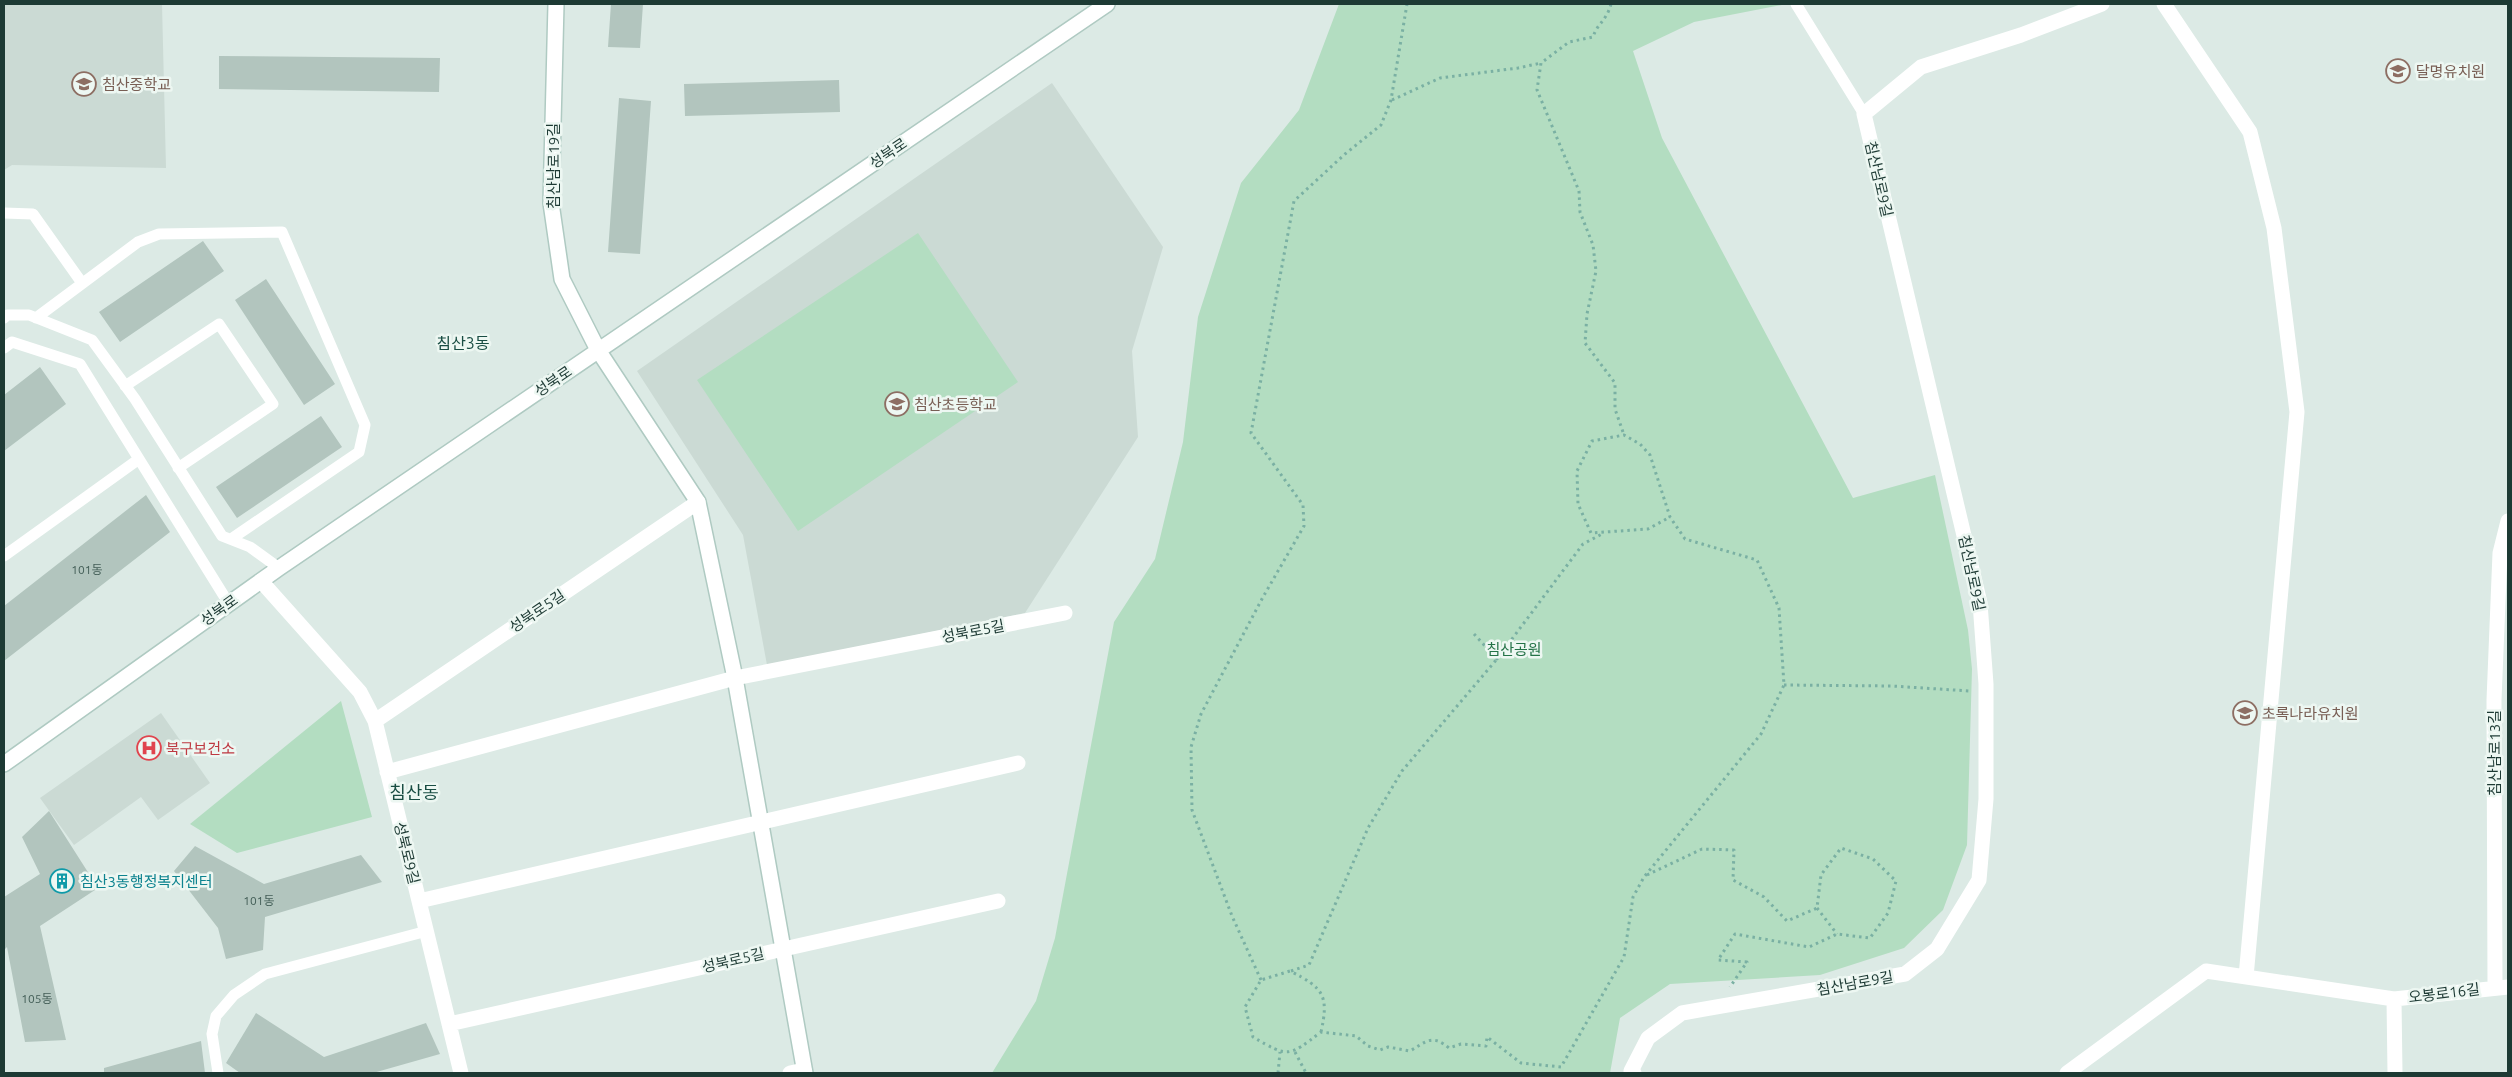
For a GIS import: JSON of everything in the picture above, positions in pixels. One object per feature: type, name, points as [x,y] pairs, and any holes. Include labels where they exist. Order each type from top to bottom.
[{"type":"street","name":"침산남로19길","points":[[556,4],[551,203],[562,279],[598,350]]},
{"type":"street","name":"성북로","points":[[4,764],[279,568],[1107,4]]},
{"type":"street","points":[[1864,114],[1922,68],[2021,35],[2102,4]]},
{"type":"street","points":[[2164,4],[2250,132],[2274,228],[2297,412],[2246,977]]},
{"type":"street","name":"침산남로9길","points":[[1634,1073],[1631,1071],[1648,1038],[1682,1013],[1904,974],[1937,948],[1979,880],[1986,799],[1986,692],[1980,603],[1864,114]]},
{"type":"street","name":"성북로5길","points":[[598,350],[698,502],[734,678],[783,949],[800,1072]]},
{"type":"street","name":"성북로5길","points":[[375,721],[698,502]]},
{"type":"street","name":"침산남로13길","points":[[2501,987],[2500,553],[2508,521]]},
{"type":"street","name":"성북로9길","points":[[261,581],[360,692],[375,721],[461,1073]]},
{"type":"street","name":"성북로5길","points":[[387,772],[734,678],[1065,612]]},
{"type":"street","points":[[419,901],[1018,763]]},
{"type":"street","name":"성북로5길","points":[[449,1024],[998,901]]},
{"type":"street","points":[[2067,1073],[2206,971],[2394,999]]},
{"type":"street","name":"오봉로16길","points":[[2395,1073],[2394,999],[2501,987]]},
{"type":"lane","points":[[1796,4],[1864,114]]},
{"type":"lane","points":[[4,213],[33,214],[82,283]]},
{"type":"lane","points":[[36,318],[138,242],[159,234],[282,232],[365,425],[359,452],[231,540]]},
{"type":"lane","points":[[4,318],[7,316],[30,315],[92,340],[125,386],[222,536],[250,547],[279,568]]},
{"type":"lane","points":[[125,386],[219,324],[273,404],[178,468]]},
{"type":"lane","points":[[4,348],[12,342],[80,364],[229,604]]},
{"type":"lane","points":[[4,556],[139,458]]},
{"type":"lane","points":[[218,1073],[212,1034],[216,1016],[234,995],[264,974],[426,931]]},
{"type":"path","points":[[1261,980],[1232,916],[1192,810],[1191,747],[1200,714],[1262,597],[1304,526],[1303,505],[1251,433],[1294,201],[1345,154],[1381,125],[1392,100],[1407,4]]},
{"type":"path","points":[[1392,100],[1440,78],[1518,68],[1541,63],[1569,42],[1593,37],[1596,28],[1607,18],[1611,4]]},
{"type":"path","points":[[1541,63],[1537,90],[1579,191],[1580,212],[1593,245],[1596,272],[1587,314],[1585,343],[1615,383],[1615,409],[1624,435]]},
{"type":"path","points":[[1321,1032],[1356,1036],[1368,1046],[1380,1050],[1388,1047],[1410,1051],[1428,1040],[1439,1040],[1449,1048],[1462,1044],[1486,1046],[1487,1037],[1520,1063],[1561,1066],[1624,957],[1633,897],[1644,876],[1761,734],[1784,686],[1779,608],[1757,560],[1684,540],[1670,517],[1650,455],[1640,444],[1624,435],[1592,441],[1577,471],[1578,504],[1591,533],[1648,529],[1670,517]]},
{"type":"path","points":[[1290,971],[1314,983],[1327,1007],[1321,1032],[1295,1052],[1280,1052],[1253,1037],[1245,1007],[1261,980],[1309,965],[1368,828],[1402,771],[1497,658],[1583,544],[1603,533]]},
{"type":"path","points":[[1474,634],[1497,658]]},
{"type":"path","points":[[1784,686],[1892,686],[1986,692]]},
{"type":"path","points":[[1738,990],[1728,989],[1747,962],[1718,960],[1735,934],[1809,947],[1838,934],[1870,938],[1888,913],[1896,881],[1873,860],[1841,848],[1821,875],[1817,908],[1838,934]]},
{"type":"path","points":[[1644,876],[1702,849],[1734,850],[1733,880],[1764,898],[1787,921],[1817,908]]},
{"type":"path","points":[[1278,1073],[1280,1052]]},
{"type":"path","points":[[1295,1052],[1306,1073]]},
{"type":"shaded area","name":"침산중학교","points":[[4,4],[162,4],[166,168],[12,165],[4,170]]},
{"type":"shaded area","name":"침산초등학교","points":[[1052,83],[1163,247],[1132,351],[1138,437],[1025,613],[767,665],[743,535],[637,371]]},
{"type":"shaded area","name":"북구보건소","points":[[161,713],[210,783],[158,820],[141,797],[74,845],[40,798]]},
{"type":"green space","name":"침산공원","points":[[1339,4],[1787,4],[1694,22],[1633,51],[1662,138],[1853,498],[1935,475],[1968,630],[1972,669],[1967,845],[1943,910],[1904,948],[1820,975],[1670,984],[1620,1018],[1610,1073],[992,1073],[1036,1001],[1055,938],[1114,622],[1155,559],[1183,442],[1198,317],[1241,183],[1299,110]]},
{"type":"green space","points":[[918,233],[1018,382],[798,531],[697,380]]},
{"type":"green space","points":[[341,701],[372,817],[237,853],[190,824]]},
{"type":"building","points":[[611,4],[643,4],[640,48],[608,47]]},
{"type":"building","points":[[219,56],[440,58],[439,92],[219,89]]},
{"type":"building","points":[[839,80],[840,112],[685,116],[684,84]]},
{"type":"building","points":[[619,98],[651,101],[640,254],[608,252]]},
{"type":"building","points":[[203,241],[224,271],[120,342],[99,312]]},
{"type":"building","points":[[266,279],[335,384],[304,405],[235,300]]},
{"type":"building","points":[[40,367],[66,404],[4,451],[4,395]]},
{"type":"building","points":[[321,416],[342,447],[237,518],[216,487]]},
{"type":"building","points":[[146,495],[170,532],[4,661],[4,606]]},
{"type":"building","points":[[49,811],[98,888],[40,926],[66,1040],[25,1042],[7,947],[4,950],[4,897],[40,874],[22,837]]},
{"type":"building","points":[[195,846],[264,884],[361,855],[382,882],[265,917],[263,950],[226,959],[218,928],[174,871]]},
{"type":"building","points":[[256,1013],[324,1057],[426,1023],[440,1054],[373,1073],[240,1073],[226,1063]]},
{"type":"building","points":[[201,1041],[205,1073],[104,1073],[104,1068]]},
{"type":"place","name":"달명유치원","points":[[2398,71]]},
{"type":"place","name":"침산중학교","points":[[84,84]]},
{"type":"place","name":"침산초등학교","points":[[897,404]]},
{"type":"place","name":"초록나라유치원","points":[[2245,713]]},
{"type":"place","name":"북구보건소","points":[[149,748]]},
{"type":"place","name":"침산3동행정복지센터","points":[[62,881]]},
{"type":"district","name":"침산3동","points":[[463,343]]},
{"type":"district","name":"침산동","points":[[414,792]]}]
